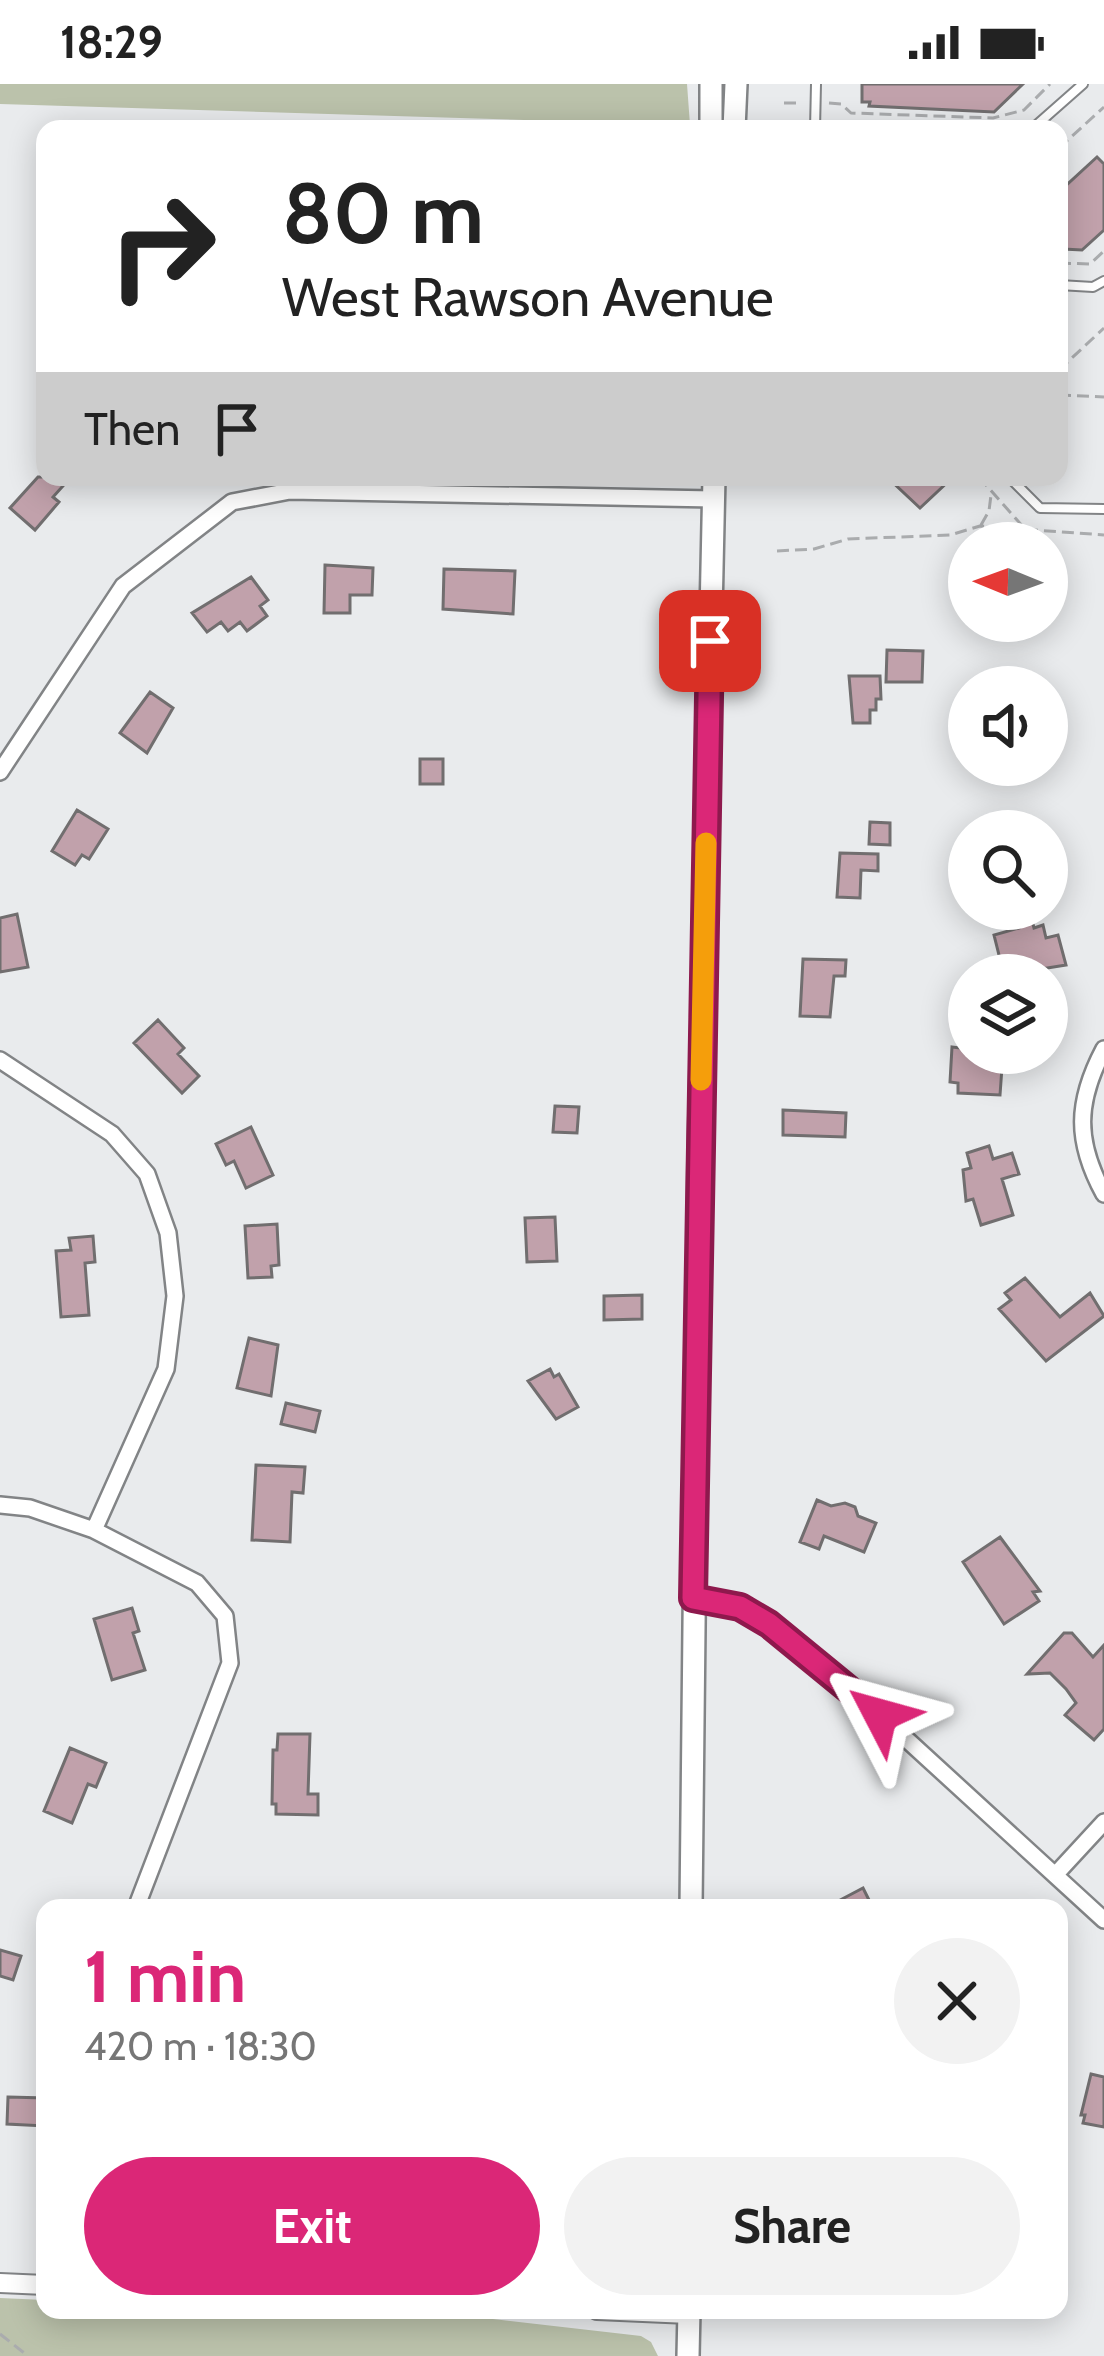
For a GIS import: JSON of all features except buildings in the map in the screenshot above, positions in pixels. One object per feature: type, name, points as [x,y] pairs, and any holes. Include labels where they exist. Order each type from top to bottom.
[{"type":"main road","points":[[711,84],[711,120]]},
{"type":"main road","points":[[734,120],[736,84]]},
{"type":"main road","points":[[691,1899],[714,488]]},
{"type":"main road","points":[[688,2356],[689,2319]]},
{"type":"street","points":[[0,772],[123,586],[232,502],[290,491],[714,488]]},
{"type":"street","points":[[1104,1049],[1087,1082],[1080,1124],[1091,1172],[1104,1194]]},
{"type":"street","points":[[0,1060],[112,1134],[147,1174],[168,1232],[175,1296],[166,1369],[94,1529]]},
{"type":"street","points":[[0,1505],[30,1508],[94,1529],[197,1583],[225,1616],[230,1663],[139,1899]]},
{"type":"street","points":[[693,1598],[740,1607],[769,1624],[880,1715],[1104,1920]]},
{"type":"street","points":[[1056,1874],[1104,1822]]},
{"type":"street","points":[[0,2283],[36,2284]]},
{"type":"lane","points":[[815,84],[815,120]]},
{"type":"lane","points":[[1042,120],[1083,84]]},
{"type":"lane","points":[[1068,285],[1093,286],[1104,281]]},
{"type":"lane","points":[[1018,486],[1040,508],[1104,509]]},
{"type":"path","points":[[827,103],[841,104],[851,113],[1008,116],[1024,110],[1050,84]]},
{"type":"path","points":[[784,103],[799,103]]},
{"type":"path","points":[[1068,140],[1104,107]]},
{"type":"path","points":[[883,114],[883,120]]},
{"type":"path","points":[[1068,263],[1090,264],[1104,251]]},
{"type":"path","points":[[1068,362],[1104,328]]},
{"type":"path","points":[[1068,395],[1104,397]]},
{"type":"path","points":[[987,486],[1019,522]]},
{"type":"path","points":[[983,522],[991,491]]},
{"type":"path","points":[[1068,533],[1104,535]]},
{"type":"path","points":[[777,551],[814,549],[848,539],[948,535]]},
{"type":"path","points":[[0,2334],[28,2356]]},
{"type":"green space","points":[[0,84],[687,84],[690,120],[526,120],[0,104]]},
{"type":"green space","points":[[0,2298],[36,2300],[36,2319],[493,2319],[641,2336],[651,2342],[658,2356],[0,2356]]},
{"type":"slow traffic","points":[[701,1080],[706,843]]},
{"type":"route","points":[[710,641],[693,1598],[740,1607],[769,1624],[880,1715]]}]
